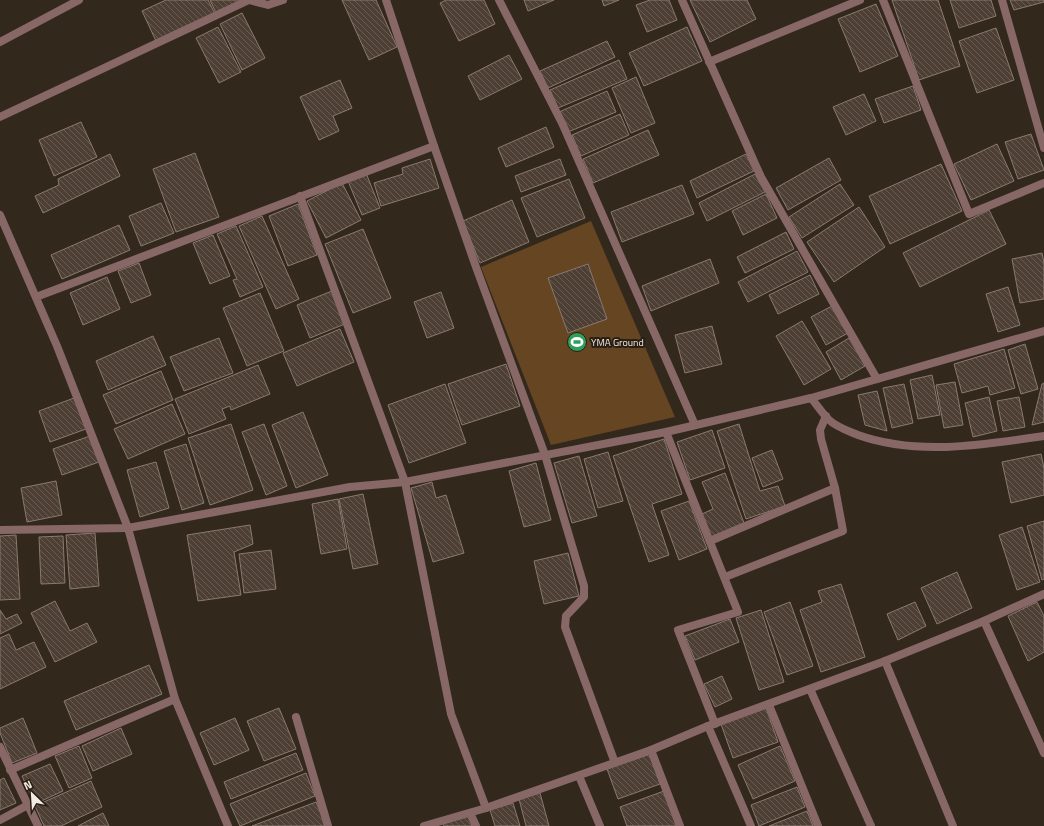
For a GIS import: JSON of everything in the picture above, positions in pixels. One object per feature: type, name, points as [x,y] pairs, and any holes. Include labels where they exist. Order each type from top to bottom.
[{"type":"street","points":[[0,42],[79,0]]},
{"type":"street","points":[[0,116],[249,0],[268,5],[283,0]]},
{"type":"street","points":[[386,0],[476,267],[545,455],[584,586],[584,597],[566,616],[565,627],[615,763]]},
{"type":"street","points":[[499,0],[562,123],[695,425]]},
{"type":"street","points":[[682,0],[761,177],[877,379]]},
{"type":"street","points":[[709,62],[860,0]]},
{"type":"street","points":[[883,0],[969,214],[1044,183]]},
{"type":"street","points":[[1002,0],[1044,148]]},
{"type":"street","points":[[36,296],[434,146]]},
{"type":"street","points":[[300,196],[405,482],[451,714],[486,808]]},
{"type":"street","points":[[0,215],[57,346],[128,528],[175,699],[228,826]]},
{"type":"street","points":[[0,530],[128,528],[350,487],[405,482],[666,432],[811,398],[1044,331]]},
{"type":"street","points":[[811,398],[826,416],[846,430],[868,438],[899,445],[929,446],[991,444],[1044,436]]},
{"type":"street","points":[[724,577],[843,531],[835,488],[821,439],[820,430],[826,416]]},
{"type":"street","points":[[666,432],[738,612],[678,630],[711,725],[751,826]]},
{"type":"street","points":[[710,541],[835,488]]},
{"type":"street","points":[[424,826],[486,808],[651,750],[711,725],[769,705],[984,622],[1044,594]]},
{"type":"street","points":[[984,622],[1044,753]]},
{"type":"street","points":[[885,661],[953,826]]},
{"type":"street","points":[[810,689],[871,826]]},
{"type":"street","points":[[10,770],[175,699]]},
{"type":"street","points":[[769,705],[818,826]]},
{"type":"street","points":[[296,717],[328,826]]},
{"type":"street","points":[[0,747],[38,826]]},
{"type":"street","points":[[651,750],[680,826]]},
{"type":"street","points":[[579,776],[600,826]]},
{"type":"street","points":[[0,820],[28,806]]},
{"type":"street","points":[[470,813],[476,826]]},
{"type":"shaded area","name":"YMA Ground","points":[[591,221],[675,417],[551,445],[481,267]]},
{"type":"building","points":[[166,0],[208,0],[215,14],[156,41],[142,11]]},
{"type":"building","points":[[210,0],[243,0],[216,13]]},
{"type":"building","points":[[342,0],[376,0],[397,47],[369,60]]},
{"type":"building","points":[[446,0],[484,0],[495,24],[459,41],[440,3]]},
{"type":"building","points":[[524,0],[554,0],[528,11]]},
{"type":"building","points":[[602,0],[619,0],[604,6]]},
{"type":"building","points":[[650,0],[669,0],[677,20],[647,32],[636,5]]},
{"type":"building","points":[[690,0],[747,0],[756,19],[710,42]]},
{"type":"building","points":[[892,0],[938,0],[960,66],[919,80]]},
{"type":"building","points":[[950,0],[991,0],[996,16],[959,28]]},
{"type":"building","points":[[1010,0],[1044,0],[1044,2],[1014,10]]},
{"type":"building","points":[[876,4],[898,56],[860,72],[838,19]]},
{"type":"building","points":[[242,13],[265,58],[242,70],[220,24]]},
{"type":"building","points":[[218,27],[241,72],[219,83],[196,38]]},
{"type":"building","points":[[687,27],[702,61],[644,86],[629,53]]},
{"type":"building","points":[[996,28],[1014,80],[977,93],[959,41]]},
{"type":"building","points":[[607,41],[615,57],[548,88],[540,71]]},
{"type":"building","points":[[509,55],[522,79],[480,100],[468,76]]},
{"type":"building","points":[[619,60],[627,79],[558,108],[550,90]]},
{"type":"building","points":[[636,77],[655,123],[631,133],[612,88]]},
{"type":"building","points":[[340,80],[352,108],[333,116],[339,131],[319,140],[300,97]]},
{"type":"building","points":[[913,86],[921,110],[884,123],[875,99]]},
{"type":"building","points":[[607,91],[616,112],[568,132],[559,112]]},
{"type":"building","points":[[864,94],[876,121],[846,135],[833,107]]},
{"type":"building","points":[[620,114],[629,135],[581,156],[572,135]]},
{"type":"building","points":[[81,122],[97,157],[54,176],[39,140]]},
{"type":"building","points":[[546,127],[554,147],[506,167],[498,148]]},
{"type":"building","points":[[648,130],[659,155],[593,183],[583,159]]},
{"type":"building","points":[[1031,134],[1044,170],[1018,179],[1005,142]]},
{"type":"building","points":[[997,144],[1014,181],[971,200],[954,164]]},
{"type":"building","points":[[195,153],[219,217],[176,232],[153,169]]},
{"type":"building","points":[[110,154],[120,176],[43,213],[35,196],[59,185],[58,179]]},
{"type":"building","points":[[746,154],[754,171],[697,198],[690,181]]},
{"type":"building","points":[[829,158],[841,180],[788,210],[776,188]]},
{"type":"building","points":[[430,159],[439,188],[381,206],[374,183],[403,174],[402,168]]},
{"type":"building","points":[[560,159],[566,175],[521,192],[515,176]]},
{"type":"building","points":[[941,164],[962,211],[890,244],[869,196]]},
{"type":"building","points":[[366,173],[380,208],[362,215],[348,181]]},
{"type":"building","points":[[755,174],[765,192],[707,221],[699,203]]},
{"type":"building","points":[[569,179],[585,218],[537,237],[521,198]]},
{"type":"building","points":[[342,183],[361,220],[326,238],[307,201]]},
{"type":"building","points":[[840,184],[854,205],[802,238],[789,217]]},
{"type":"building","points":[[682,185],[694,214],[622,242],[611,212]]},
{"type":"building","points":[[766,194],[777,218],[743,235],[732,211]]},
{"type":"building","points":[[512,200],[529,242],[480,263],[463,221]]},
{"type":"building","points":[[161,203],[174,233],[141,246],[129,216]]},
{"type":"building","points":[[298,204],[317,255],[288,266],[269,216]]},
{"type":"building","points":[[859,207],[885,247],[834,282],[807,242]]},
{"type":"building","points":[[989,210],[1006,244],[920,287],[903,253]]},
{"type":"building","points":[[262,216],[299,299],[276,309],[239,226]]},
{"type":"building","points":[[119,225],[130,250],[62,279],[51,255]]},
{"type":"building","points":[[236,226],[263,287],[240,297],[233,280],[237,279],[217,234]]},
{"type":"building","points":[[363,229],[391,298],[353,313],[325,244]]},
{"type":"building","points":[[786,232],[794,249],[745,273],[737,257]]},
{"type":"building","points":[[213,235],[230,276],[210,284],[193,243]]},
{"type":"building","points":[[797,251],[808,272],[748,302],[738,282]]},
{"type":"building","points":[[1042,253],[1044,263],[1044,299],[1020,303],[1012,259]]},
{"type":"building","points":[[710,259],[719,283],[651,311],[642,286]]},
{"type":"building","points":[[139,263],[151,295],[131,303],[118,271]]},
{"type":"building","points":[[588,264],[607,319],[568,333],[548,278]]},
{"type":"building","points":[[810,275],[819,294],[778,314],[769,295]]},
{"type":"building","points":[[107,277],[120,309],[83,325],[70,293]]},
{"type":"building","points":[[1008,287],[1020,325],[998,332],[986,294]]},
{"type":"building","points":[[332,291],[345,324],[310,338],[297,305]]},
{"type":"building","points":[[441,292],[454,328],[427,338],[414,302]]},
{"type":"building","points":[[260,293],[284,351],[247,366],[223,308]]},
{"type":"building","points":[[832,306],[848,333],[826,345],[811,317]]},
{"type":"building","points":[[802,321],[831,369],[804,385],[776,336]]},
{"type":"building","points":[[712,326],[722,364],[685,373],[675,335]]},
{"type":"building","points":[[340,329],[354,362],[297,386],[283,353]]},
{"type":"building","points":[[153,336],[166,365],[108,390],[96,361]]},
{"type":"building","points":[[219,338],[233,373],[184,391],[170,357]]},
{"type":"building","points":[[849,338],[865,366],[841,380],[826,352]]},
{"type":"building","points":[[1025,344],[1038,389],[1021,394],[1008,350]]},
{"type":"building","points":[[1004,349],[1015,388],[990,395],[988,386],[962,393],[954,364]]},
{"type":"building","points":[[506,364],[520,406],[462,425],[448,384]]},
{"type":"building","points":[[258,365],[270,394],[231,410],[230,406],[222,409],[226,419],[189,434],[175,399]]},
{"type":"building","points":[[161,371],[173,400],[116,424],[103,395]]},
{"type":"building","points":[[932,375],[940,415],[918,419],[910,380]]},
{"type":"building","points":[[955,382],[963,425],[944,428],[936,385]]},
{"type":"building","points":[[1044,383],[1044,422],[1032,425],[1042,384]]},
{"type":"building","points":[[445,384],[466,443],[409,463],[388,405]]},
{"type":"building","points":[[904,384],[913,423],[892,428],[883,388]]},
{"type":"building","points":[[877,391],[887,431],[865,425],[858,395]]},
{"type":"building","points":[[989,397],[997,431],[973,437],[965,403]]},
{"type":"building","points":[[1019,397],[1025,427],[1003,431],[997,401]]},
{"type":"building","points":[[74,398],[86,429],[50,442],[39,411]]},
{"type":"building","points":[[172,404],[185,434],[128,459],[114,429]]},
{"type":"building","points":[[303,412],[328,475],[296,488],[272,425]]},
{"type":"building","points":[[231,424],[253,490],[210,505],[188,438]]},
{"type":"building","points":[[264,424],[287,486],[266,495],[242,432]]},
{"type":"building","points":[[739,424],[760,491],[778,486],[785,506],[746,519],[717,431]]},
{"type":"building","points":[[712,430],[725,468],[690,480],[677,442]]},
{"type":"building","points":[[90,436],[99,462],[62,475],[53,449]]},
{"type":"building","points":[[664,439],[682,494],[652,504],[669,555],[649,562],[613,456]]},
{"type":"building","points":[[186,444],[204,503],[182,510],[164,451]]},
{"type":"building","points":[[772,450],[783,479],[763,487],[752,458]]},
{"type":"building","points":[[608,452],[623,501],[598,508],[584,459]]},
{"type":"building","points":[[1041,454],[1044,468],[1044,495],[1011,503],[1002,462]]},
{"type":"building","points":[[579,456],[597,516],[572,523],[554,463]]},
{"type":"building","points":[[156,462],[169,508],[140,517],[127,470]]},
{"type":"building","points":[[536,463],[551,520],[524,527],[509,471]]},
{"type":"building","points":[[725,473],[744,523],[711,537],[702,514],[713,509],[702,482]]},
{"type":"building","points":[[56,481],[62,515],[27,522],[21,488]]},
{"type":"building","points":[[432,482],[436,498],[446,495],[464,553],[433,562],[411,488]]},
{"type":"building","points":[[363,494],[378,564],[353,569],[339,499]]},
{"type":"building","points":[[338,499],[347,549],[321,554],[312,504]]},
{"type":"building","points":[[689,501],[707,549],[679,560],[661,511]]},
{"type":"building","points":[[1044,521],[1044,579],[1042,580],[1027,526]]},
{"type":"building","points":[[250,525],[253,544],[234,552],[241,595],[198,601],[187,535]]},
{"type":"building","points":[[1022,527],[1040,582],[1017,590],[999,535]]},
{"type":"building","points":[[95,533],[99,586],[70,589],[66,535]]},
{"type":"building","points":[[16,535],[20,599],[0,600],[0,536]]},
{"type":"building","points":[[63,536],[65,583],[41,584],[39,537]]},
{"type":"building","points":[[271,550],[276,589],[244,593],[239,554]]},
{"type":"building","points":[[568,553],[579,596],[544,604],[534,561]]},
{"type":"building","points":[[957,572],[972,608],[937,624],[921,588]]},
{"type":"building","points":[[841,584],[865,657],[821,672],[800,610],[822,602],[818,591]]},
{"type":"building","points":[[55,601],[70,631],[87,623],[97,642],[55,662],[31,613]]},
{"type":"building","points":[[790,602],[813,666],[787,675],[764,612]]},
{"type":"building","points":[[915,602],[926,626],[898,640],[887,614]]},
{"type":"building","points":[[1037,602],[1044,616],[1044,652],[1028,661],[1008,616]]},
{"type":"building","points":[[0,610],[6,619],[17,614],[22,623],[0,634]]},
{"type":"building","points":[[761,610],[784,682],[759,690],[736,618]]},
{"type":"building","points":[[730,619],[739,642],[695,660],[685,636]]},
{"type":"building","points":[[9,634],[16,650],[34,642],[46,667],[0,689],[0,638]]},
{"type":"building","points":[[149,665],[162,694],[76,730],[64,701]]},
{"type":"building","points":[[722,676],[732,699],[715,707],[704,684]]},
{"type":"building","points":[[279,708],[296,749],[264,761],[247,721]]},
{"type":"building","points":[[766,708],[778,742],[733,758],[721,724]]},
{"type":"building","points":[[23,718],[37,753],[12,763],[0,733],[0,728]]},
{"type":"building","points":[[235,718],[249,750],[214,765],[200,733]]},
{"type":"building","points":[[121,728],[132,754],[93,771],[82,746]]},
{"type":"building","points":[[79,746],[92,778],[69,788],[55,756]]},
{"type":"building","points":[[780,746],[795,781],[753,799],[738,765]]},
{"type":"building","points":[[296,753],[303,770],[231,799],[224,782]]},
{"type":"building","points":[[650,754],[660,784],[618,799],[607,769]]},
{"type":"building","points":[[50,764],[63,791],[35,804],[22,776]]},
{"type":"building","points":[[306,773],[315,796],[240,826],[230,804]]},
{"type":"building","points":[[4,778],[16,803],[0,810],[0,780]]},
{"type":"building","points":[[91,781],[102,807],[61,826],[44,826],[35,806]]},
{"type":"building","points":[[797,787],[805,807],[759,826],[751,805]]},
{"type":"building","points":[[664,791],[677,826],[627,826],[620,807]]},
{"type":"building","points":[[540,793],[549,826],[526,826],[519,799]]},
{"type":"building","points":[[316,802],[326,826],[252,826]]},
{"type":"building","points":[[513,803],[520,826],[495,826],[490,810]]},
{"type":"building","points":[[807,811],[813,826],[769,826]]},
{"type":"building","points":[[103,813],[109,826],[78,826]]},
{"type":"building","points":[[469,815],[473,826],[444,826],[443,824]]},
{"type":"place","name":"YMA Ground","points":[[577,342]]}]
